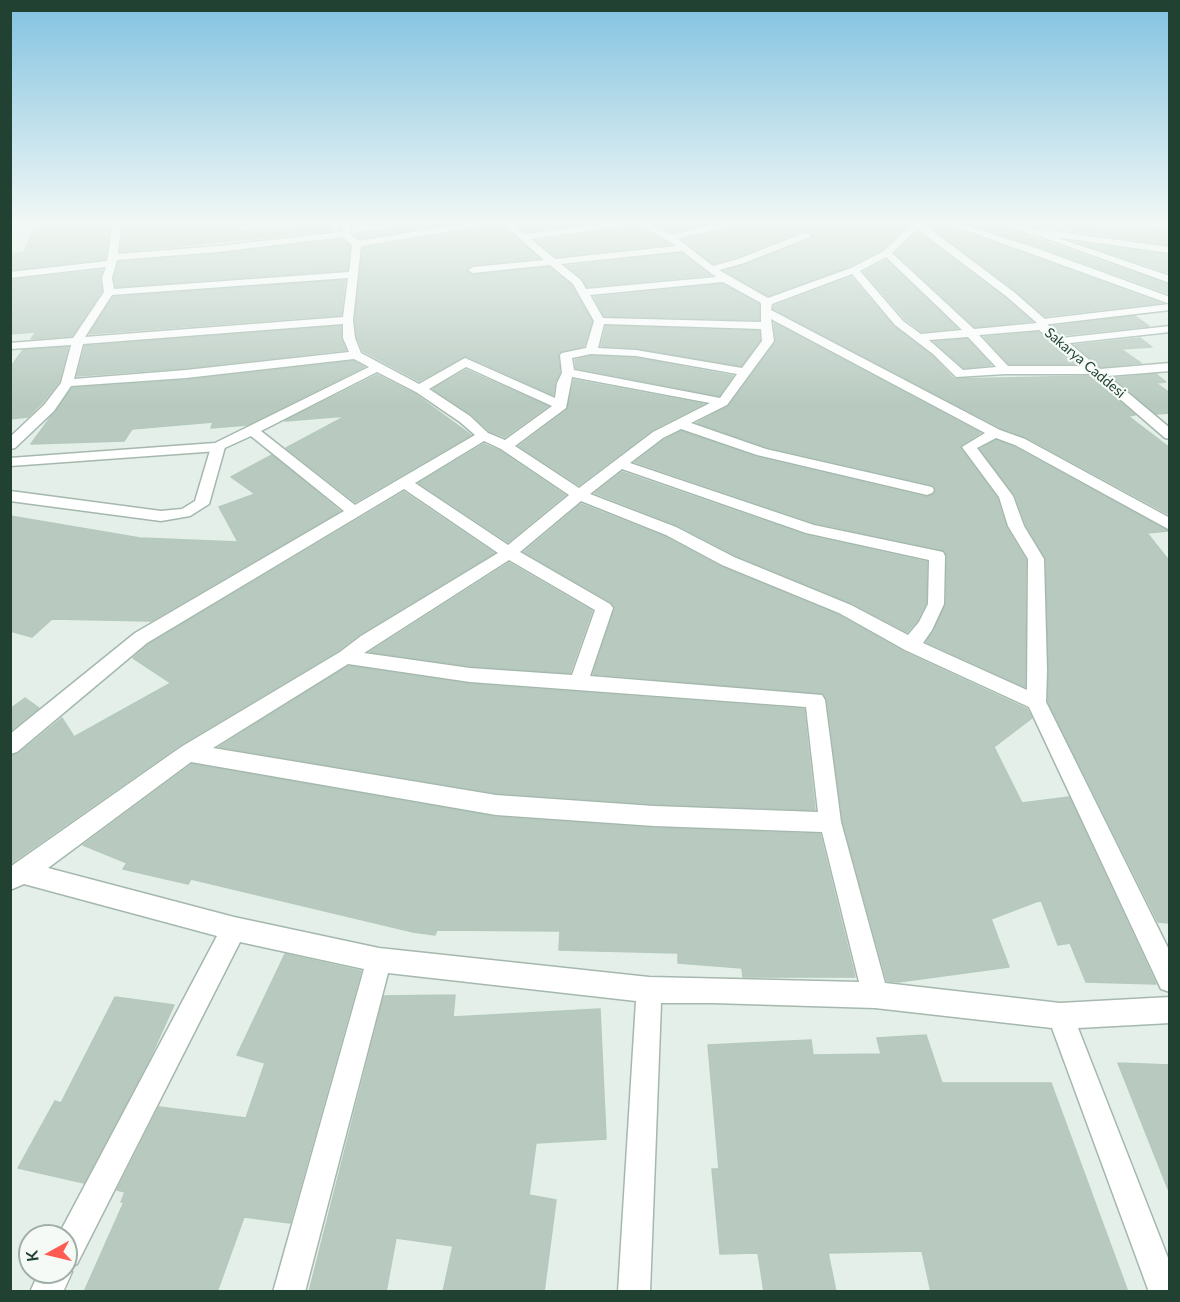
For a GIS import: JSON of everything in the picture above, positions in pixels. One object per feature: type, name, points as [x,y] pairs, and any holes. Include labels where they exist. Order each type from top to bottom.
[{"type":"street","points":[[10,446],[49,408],[67,383],[78,339],[109,292],[108,284]]},
{"type":"street","points":[[109,292],[228,284]]},
{"type":"street","points":[[353,284],[348,320],[349,339],[356,355]]},
{"type":"street","points":[[578,284],[599,321],[591,351]]},
{"type":"street","points":[[582,293],[676,284]]},
{"type":"street","points":[[731,284],[767,313],[995,433],[1020,442],[1170,525]]},
{"type":"street","points":[[599,321],[767,313],[817,284]]},
{"type":"street","points":[[866,284],[899,323],[960,374],[1005,370],[1095,371],[1170,367]]},
{"type":"street","points":[[919,284],[970,332],[1005,370]]},
{"type":"street","name":"Sakarya Caddesi","points":[[992,284],[1170,435]]},
{"type":"street","points":[[1124,284],[1170,301]]},
{"type":"street","points":[[918,338],[1170,307]]},
{"type":"street","points":[[17,876],[188,753],[346,657],[367,641],[509,553],[579,495],[658,435],[683,425],[723,402],[768,341],[767,313]]},
{"type":"street","points":[[10,346],[348,320]]},
{"type":"street","points":[[1061,341],[1170,329]]},
{"type":"street","points":[[506,446],[561,405],[563,383],[568,373],[566,355],[591,351],[636,353],[745,372]]},
{"type":"street","points":[[67,383],[186,374],[356,355],[399,380],[420,389],[465,419],[483,436],[506,446],[579,495],[671,531],[728,561],[845,609],[911,645],[1035,702]]},
{"type":"street","points":[[420,389],[465,362],[561,405]]},
{"type":"street","points":[[10,462],[218,447],[379,367]]},
{"type":"street","points":[[568,373],[723,402]]},
{"type":"street","points":[[1153,421],[1170,419]]},
{"type":"street","points":[[683,425],[762,452],[927,490]]},
{"type":"street","points":[[253,431],[353,511]]},
{"type":"street","points":[[995,433],[969,447],[1006,496],[1016,526],[1036,559],[1038,671],[1035,702],[1170,980]]},
{"type":"street","points":[[10,746],[141,638],[483,436]]},
{"type":"street","points":[[10,496],[173,516],[202,504],[218,447]]},
{"type":"street","points":[[620,464],[811,529],[937,556],[936,604],[926,625],[911,645]]},
{"type":"street","points":[[404,482],[509,553],[604,608],[578,683]]},
{"type":"street","points":[[346,657],[470,675],[815,700],[830,822],[875,995]]},
{"type":"street","points":[[188,753],[496,805],[654,816],[830,822]]},
{"type":"street","points":[[17,876],[234,929],[379,960],[649,990],[875,995],[1060,1016],[1170,1010]]},
{"type":"street","points":[[78,1230],[234,929]]},
{"type":"street","points":[[289,1292],[379,960]]},
{"type":"street","points":[[634,1292],[649,990]]},
{"type":"street","points":[[1060,1016],[1165,1292]]},
{"type":"building","points":[[10,284],[101,284],[102,291],[72,336],[31,339],[36,332],[10,334]]},
{"type":"building","points":[[115,284],[160,284],[116,287]]},
{"type":"building","points":[[294,284],[345,284],[341,315],[89,334],[113,297]]},
{"type":"building","points":[[359,284],[569,284],[592,321],[584,346],[558,353],[560,373],[555,382],[553,395],[466,356],[419,381],[363,351],[357,337],[355,320]]},
{"type":"building","points":[[585,284],[620,284],[587,287]]},
{"type":"building","points":[[723,284],[759,304],[759,320],[604,316],[594,297]]},
{"type":"building","points":[[747,284],[801,284],[768,296]]},
{"type":"building","points":[[833,284],[857,284],[893,326],[932,356],[954,379],[1090,376],[1135,415],[1128,416],[1170,448],[1170,515],[1026,437],[1001,428],[773,309],[774,306]]},
{"type":"building","points":[[874,284],[911,284],[957,328],[922,332],[905,319]]},
{"type":"building","points":[[928,284],[986,284],[1032,321],[975,327]]},
{"type":"building","points":[[1007,284],[1107,284],[1160,303],[1045,316]]},
{"type":"building","points":[[1142,284],[1170,285],[1170,294]]},
{"type":"building","points":[[1135,316],[1149,326],[1064,335],[1053,326]]},
{"type":"building","points":[[774,323],[980,433],[960,448],[997,498],[1006,527],[1026,560],[1025,687],[926,642],[946,604],[947,556],[943,550],[815,523],[635,462],[664,440],[681,431],[756,457],[926,497],[934,494],[936,489],[933,485],[767,447],[697,423],[729,406],[776,342]]},
{"type":"building","points":[[341,326],[341,339],[346,350],[186,368],[77,376],[85,346]]},
{"type":"building","points":[[606,326],[759,331],[760,340],[741,366],[636,348],[601,346]]},
{"type":"building","points":[[1038,332],[1076,364],[1009,364],[984,337]]},
{"type":"building","points":[[1140,338],[1152,347],[1121,349],[1141,363],[1101,367],[1075,345]]},
{"type":"building","points":[[967,339],[991,365],[964,368],[934,342]]},
{"type":"building","points":[[68,347],[59,382],[28,417],[10,419],[10,368],[23,350]]},
{"type":"building","points":[[591,356],[636,358],[733,376],[719,396],[576,368],[575,360]]},
{"type":"building","points":[[354,361],[364,367],[247,425],[211,428],[213,422],[132,429],[124,441],[31,444],[72,388],[186,380]]},
{"type":"building","points":[[466,370],[548,406],[505,437],[489,431],[471,414],[433,389]]},
{"type":"building","points":[[1156,374],[1166,382],[1156,383],[1170,393],[1170,413],[1156,414],[1114,378]]},
{"type":"building","points":[[377,375],[415,394],[471,435],[355,502],[286,448],[346,416],[285,421]]},
{"type":"building","points":[[574,380],[703,404],[652,430],[579,485],[519,446],[567,410]]},
{"type":"building","points":[[996,440],[1014,447],[1168,531],[1147,533],[1170,562],[1170,923],[1158,922],[1048,702],[1046,559],[1026,525],[1015,495],[980,449]]},
{"type":"building","points":[[484,444],[500,451],[565,495],[508,542],[419,483]]},
{"type":"building","points":[[272,455],[340,511],[151,621],[52,619],[32,637],[10,631],[10,516],[140,538],[238,542],[219,507],[255,494],[231,477]]},
{"type":"building","points":[[622,472],[805,535],[927,562],[926,603],[917,621],[907,632],[852,603],[735,555],[677,525],[595,493]]},
{"type":"building","points":[[404,492],[494,553],[360,634],[339,650],[180,745],[10,864],[10,756],[18,754],[62,718],[74,737],[171,683],[133,658],[149,644]]},
{"type":"building","points":[[581,504],[665,537],[721,567],[838,615],[904,652],[1027,709],[1032,718],[994,747],[1022,803],[1069,797],[1156,984],[1086,982],[1070,943],[1058,945],[1041,900],[991,919],[1009,967],[898,982],[887,981],[843,822],[827,700],[824,694],[593,674],[615,607],[611,602],[524,552]]},
{"type":"building","points":[[509,563],[592,611],[570,673],[470,666],[370,652]]},
{"type":"building","points":[[348,666],[470,684],[804,709],[815,810],[654,804],[496,793],[219,747]]},
{"type":"building","points":[[25,698],[39,708],[10,731],[10,709]]},
{"type":"building","points":[[192,764],[496,817],[654,828],[820,834],[855,977],[743,977],[742,968],[678,963],[678,953],[559,950],[560,931],[437,930],[435,935],[413,932],[191,879],[188,884],[123,869],[127,863],[83,845]]},
{"type":"building","points":[[285,954],[361,971],[290,1223],[244,1217],[217,1292],[84,1292],[124,1202],[121,1202],[125,1192],[117,1190],[159,1107],[246,1118],[265,1063],[237,1055]]},
{"type":"building","points":[[455,995],[453,1017],[600,1009],[606,1139],[536,1143],[529,1195],[556,1200],[544,1292],[443,1292],[453,1246],[396,1238],[386,1292],[309,1292],[384,996]]},
{"type":"building","points":[[115,997],[174,1005],[150,1058],[84,1183],[18,1168],[55,1101],[61,1103]]},
{"type":"building","points":[[926,1035],[942,1083],[1051,1083],[1128,1292],[931,1292],[922,1251],[828,1253],[836,1292],[764,1292],[758,1253],[720,1254],[712,1169],[719,1169],[708,1045],[811,1040],[813,1055],[881,1054],[877,1038]]},
{"type":"building","points":[[1118,1063],[1170,1065],[1170,1188],[1168,1189]]}]
